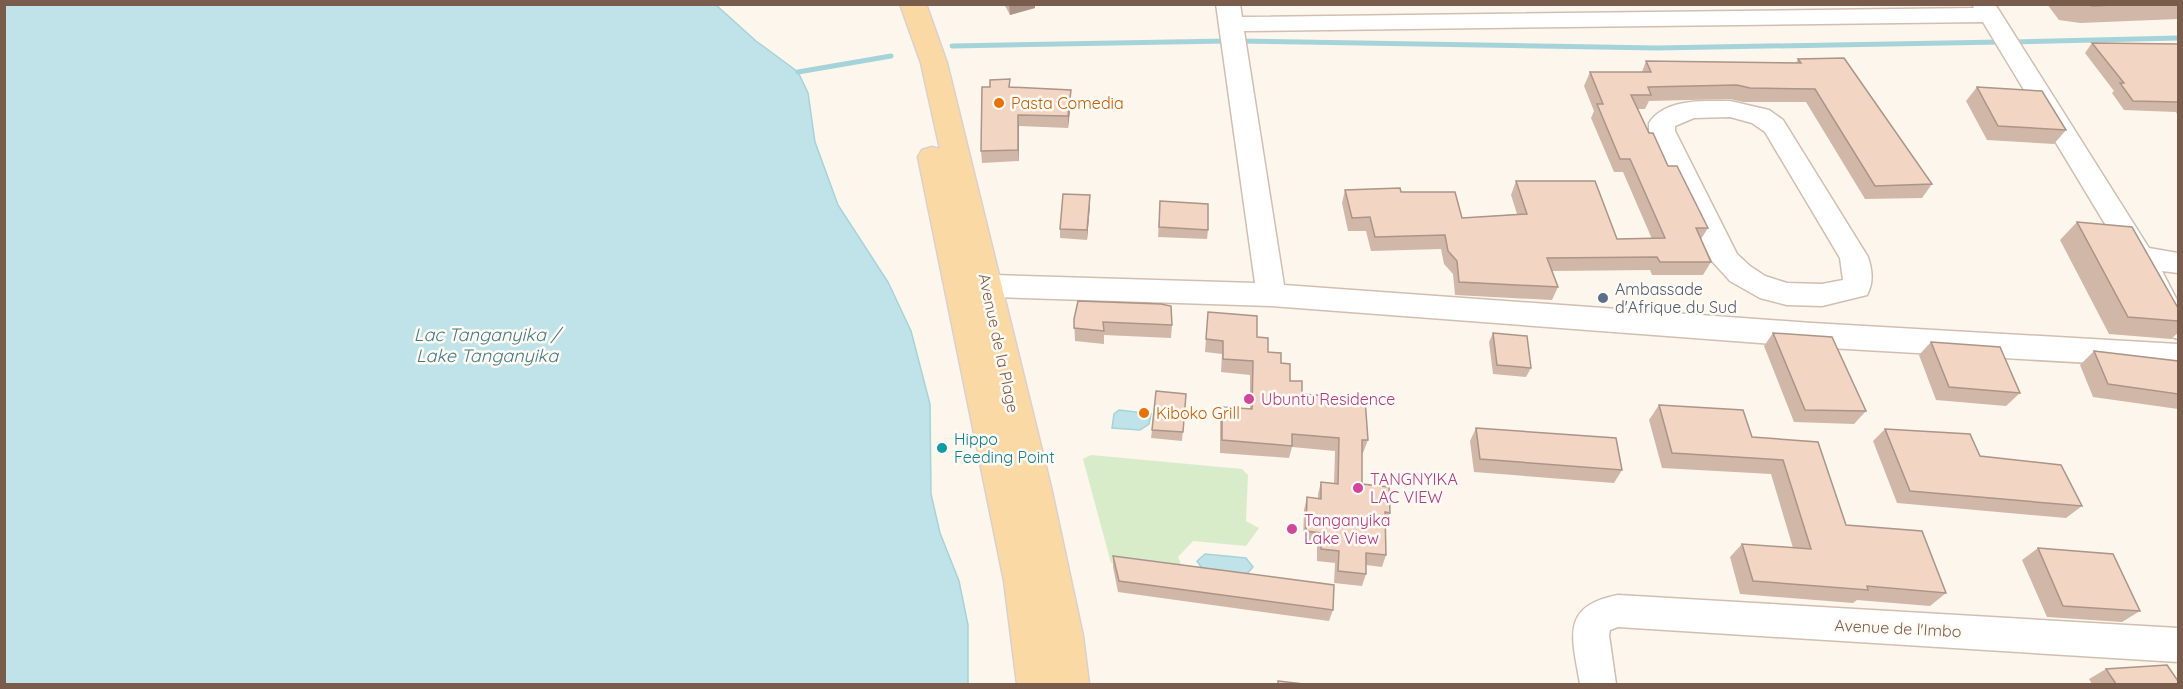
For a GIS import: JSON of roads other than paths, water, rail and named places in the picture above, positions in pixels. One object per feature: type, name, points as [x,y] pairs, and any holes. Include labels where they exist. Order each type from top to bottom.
[{"type":"main road","name":"Avenue de la Plage","points":[[891,4],[1035,498],[1063,636],[1069,684]]},
{"type":"main road","name":"Avenue de la Plage","points":[[913,4],[934,63],[1023,581],[1036,684]]},
{"type":"street","points":[[1271,296],[1232,29],[1989,15],[2013,50],[2140,257],[2178,328]]},
{"type":"street","points":[[1730,109],[1760,116],[1774,126],[1854,257],[1858,270],[1857,287],[1836,294],[1799,297],[1768,291],[1740,277],[1726,261],[1662,131],[1662,123],[1670,114],[1682,111],[1730,109]]},
{"type":"street","points":[[2140,257],[2178,263]]},
{"type":"street","points":[[974,286],[1271,296],[1812,335],[2178,356]]},
{"type":"street","points":[[1799,297],[1812,335]]},
{"type":"street","name":"Avenue de l'Imbo","points":[[1598,684],[1591,635],[1593,621],[1603,614],[1618,612],[2178,645]]},
{"type":"water","name":"Lac Tanganyika / Lake Tanganyika","points":[[4,5],[716,5],[756,41],[798,72],[808,93],[815,142],[838,205],[888,282],[911,331],[930,404],[931,494],[940,533],[959,581],[968,625],[968,684],[5,684]]},
{"type":"water","points":[[1119,410],[1151,414],[1149,424],[1140,430],[1112,428],[1114,414]]},
{"type":"water","points":[[1205,554],[1246,558],[1253,567],[1245,576],[1204,571],[1197,561]]},
{"type":"waterway","points":[[2011,42],[2178,38]]},
{"type":"waterway","points":[[952,46],[1227,41]]},
{"type":"waterway","points":[[1237,41],[1657,48],[2001,42]]},
{"type":"waterway","points":[[798,72],[891,56]]},
{"type":"place","name":"Pasta Comedia","points":[[999,103]]},
{"type":"place","name":"Ambassade d'Afrique du Sud","points":[[1603,298]]},
{"type":"place","name":"Ubuntu Residence","points":[[1249,399]]},
{"type":"place","name":"Kiboko Grill","points":[[1144,413]]},
{"type":"place","name":"Hippo Feeding Point","points":[[942,448]]},
{"type":"place","name":"TANGNYIKA LAC VIEW","points":[[1358,488]]},
{"type":"place","name":"Tanganyika Lake View","points":[[1292,529]]}]
